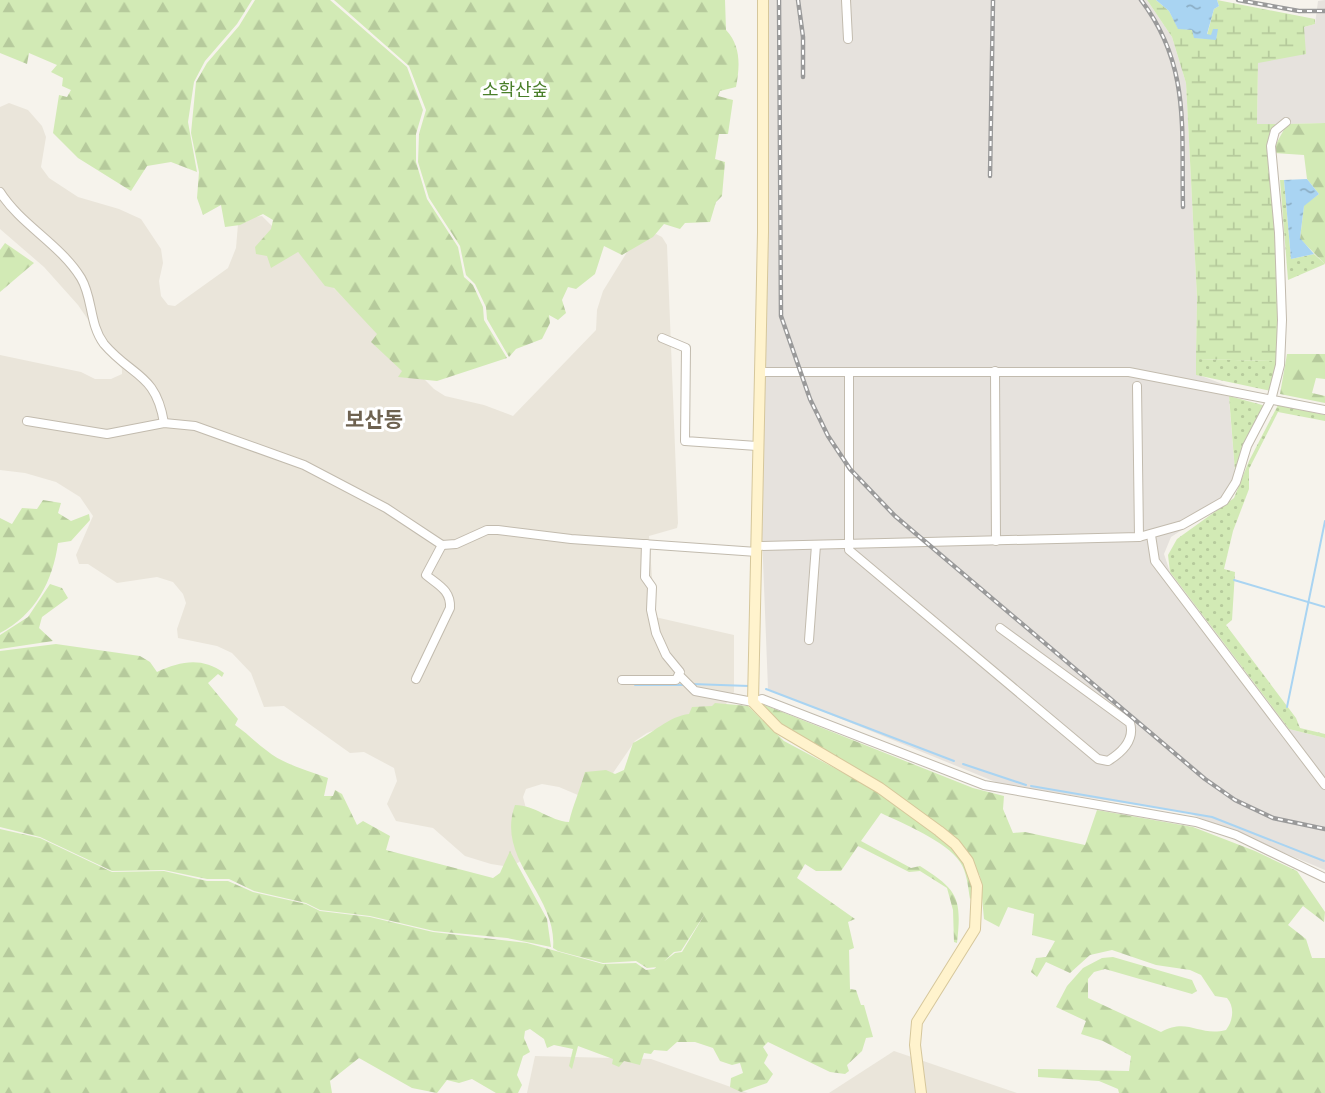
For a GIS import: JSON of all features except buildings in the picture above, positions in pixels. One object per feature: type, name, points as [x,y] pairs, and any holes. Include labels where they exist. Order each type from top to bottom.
[{"type":"street","points":[[763,0],[760,372],[753,702],[778,728],[880,788],[955,844],[973,873],[978,900],[975,929],[917,1022],[915,1045],[921,1093]]},
{"type":"street","points":[[846,0],[848,39]]},
{"type":"street","points":[[27,421],[107,434],[164,423],[195,426],[304,465],[386,508],[442,545],[456,544],[487,530],[646,544],[757,549],[1151,535],[1195,520],[1224,501],[1231,492],[1247,446],[1271,400],[1280,365],[1282,320],[1279,233],[1270,146],[1275,131],[1286,122]]},
{"type":"street","points":[[0,192],[10,207],[63,253],[83,280],[90,316],[102,341],[122,362],[152,385],[159,398],[164,423]]},
{"type":"street","points":[[662,338],[686,348],[685,441],[757,446]]},
{"type":"street","points":[[760,372],[1129,372],[1325,410]]},
{"type":"street","points":[[849,372],[849,550],[1098,759],[1108,761],[1117,755],[1129,740],[1130,723],[1000,628]]},
{"type":"street","points":[[995,372],[996,541]]},
{"type":"street","points":[[1137,386],[1139,537]]},
{"type":"street","points":[[1151,535],[1155,561],[1325,785]]},
{"type":"street","points":[[646,544],[645,577],[652,587],[651,610],[659,644],[695,691],[753,702],[762,699],[1003,790],[1196,822],[1236,835],[1325,878]]},
{"type":"street","points":[[416,679],[450,608],[445,589],[426,575],[442,545]]},
{"type":"street","points":[[809,640],[816,545]]},
{"type":"street","points":[[622,680],[685,681]]},
{"type":"shaded area","points":[[769,0],[1147,0],[1172,37],[1186,83],[1197,297],[1196,374],[1228,386],[1236,484],[1225,502],[1171,537],[1164,554],[1170,572],[1289,729],[1325,738],[1325,870],[1186,812],[1003,785],[768,689],[762,535]]},
{"type":"shaded area","points":[[1325,0],[1325,123],[1257,125],[1258,63],[1304,27],[1315,24],[1318,1]]},
{"type":"shaded area","points":[[9,103],[28,110],[42,126],[46,137],[41,167],[49,178],[78,197],[119,209],[141,219],[161,249],[163,263],[159,281],[161,296],[168,305],[175,306],[228,268],[236,248],[238,224],[244,218],[262,216],[434,389],[445,396],[484,405],[513,416],[596,330],[597,310],[603,291],[627,252],[644,239],[656,234],[662,237],[667,245],[678,523],[677,528],[649,536],[655,617],[734,635],[734,692],[726,704],[647,733],[635,741],[613,773],[585,798],[559,787],[542,784],[526,789],[523,797],[530,824],[521,861],[510,867],[491,864],[465,856],[433,828],[396,821],[387,804],[397,781],[394,768],[364,752],[350,753],[284,706],[264,707],[251,673],[232,653],[217,646],[178,638],[177,629],[186,603],[183,594],[173,582],[157,577],[117,583],[88,564],[79,564],[76,555],[93,516],[80,497],[56,482],[25,473],[0,470],[0,355],[81,372],[95,379],[111,379],[122,374],[122,369],[78,305],[44,267],[0,229],[0,107]]},
{"type":"shaded area","points":[[894,1051],[1017,1093],[829,1093]]},
{"type":"shaded area","points":[[535,1056],[651,1059],[748,1093],[527,1093]]},
{"type":"green space","points":[[0,0],[252,0],[237,24],[205,61],[194,82],[188,122],[197,172],[171,162],[147,166],[131,191],[78,158],[53,133],[59,95],[67,97],[71,90],[62,86],[63,78],[51,72],[57,65],[29,53],[27,64],[0,53]]},
{"type":"green space","points":[[255,0],[330,0],[407,67],[423,110],[416,134],[416,162],[427,199],[458,247],[464,277],[473,285],[483,307],[484,320],[507,358],[437,381],[398,377],[402,371],[371,342],[377,334],[334,288],[325,286],[298,252],[271,268],[267,256],[256,254],[255,247],[271,229],[273,220],[263,214],[240,225],[225,227],[221,205],[203,215],[197,198],[199,172],[191,133],[196,82],[207,63],[239,26]]},
{"type":"green space","name":"소학산숲","points":[[334,0],[725,0],[726,30],[737,50],[738,71],[736,87],[720,91],[718,96],[733,100],[728,134],[719,134],[715,159],[725,162],[722,196],[716,202],[710,222],[685,223],[680,229],[664,224],[653,237],[622,255],[604,246],[595,274],[576,289],[568,287],[562,300],[566,313],[558,320],[549,315],[550,323],[542,339],[516,349],[509,357],[487,319],[486,307],[475,284],[466,275],[460,246],[429,198],[418,162],[419,134],[426,110],[409,66]]},
{"type":"green space","points":[[1147,0],[1156,0],[1169,11],[1178,28],[1192,30],[1195,38],[1216,39],[1217,29],[1211,36],[1207,35],[1214,9],[1219,6],[1217,0],[1315,19],[1315,24],[1304,27],[1306,54],[1258,63],[1257,124],[1276,124],[1269,136],[1268,146],[1279,284],[1277,361],[1196,359],[1197,297],[1186,83],[1172,37]]},
{"type":"green space","points":[[1325,123],[1325,264],[1300,239],[1304,205],[1319,194],[1307,179],[1304,155],[1274,153],[1287,124]]},
{"type":"green space","points":[[1280,180],[1284,180],[1291,259],[1314,254],[1325,264],[1288,280]]},
{"type":"green space","points":[[5,243],[34,263],[0,292],[0,250]]},
{"type":"green space","points":[[1287,354],[1325,354],[1325,379],[1316,378],[1312,393],[1325,396],[1325,403],[1280,394]]},
{"type":"green space","points":[[1196,359],[1277,361],[1271,391],[1196,375]]},
{"type":"green space","points":[[1229,396],[1266,406],[1236,484]]},
{"type":"green space","points":[[1278,405],[1325,415],[1325,421],[1278,412],[1249,469],[1249,489],[1233,531],[1224,569],[1235,572],[1232,620],[1226,625],[1296,718],[1300,728],[1325,734],[1325,738],[1289,729],[1170,572],[1168,555],[1177,539],[1234,498],[1249,461]]},
{"type":"green space","points":[[43,500],[61,503],[58,513],[71,521],[89,514],[90,520],[71,541],[58,543],[52,571],[40,596],[23,617],[0,633],[0,518],[12,524],[22,508],[37,509]]},
{"type":"green space","points":[[50,584],[62,588],[68,598],[42,617],[39,628],[53,641],[0,649],[0,635],[28,617]]},
{"type":"green space","points":[[56,644],[140,656],[150,662],[157,672],[191,662],[216,668],[224,673],[222,677],[218,674],[208,683],[238,719],[235,725],[280,760],[328,778],[324,796],[333,796],[335,790],[342,794],[357,825],[363,821],[390,836],[386,850],[493,878],[500,873],[510,851],[547,919],[551,947],[507,938],[434,931],[370,916],[320,910],[306,903],[254,891],[229,879],[207,879],[164,870],[112,871],[40,837],[0,827],[0,651]]},
{"type":"green space","points":[[715,703],[748,706],[784,741],[870,787],[956,850],[970,877],[973,896],[970,899],[964,870],[954,854],[924,834],[881,813],[861,841],[911,868],[920,866],[950,889],[958,905],[957,943],[954,942],[953,910],[947,888],[920,871],[909,872],[858,846],[841,871],[816,871],[805,864],[797,878],[855,919],[848,922],[854,948],[849,950],[850,989],[856,990],[861,1005],[864,1005],[873,1037],[866,1038],[862,1051],[847,1065],[849,1071],[845,1074],[830,1072],[768,1042],[763,1047],[768,1055],[764,1063],[773,1074],[767,1083],[741,1092],[730,1087],[731,1078],[743,1073],[740,1063],[732,1065],[720,1061],[713,1048],[695,1042],[677,1042],[667,1051],[654,1050],[651,1054],[644,1053],[640,1065],[624,1061],[619,1067],[612,1064],[613,1059],[578,1046],[572,1069],[569,1066],[573,1049],[554,1045],[547,1048],[544,1039],[530,1029],[525,1031],[524,1038],[530,1052],[523,1056],[517,1075],[522,1085],[518,1093],[496,1093],[472,1079],[459,1083],[447,1080],[437,1093],[412,1088],[359,1058],[330,1081],[332,1093],[0,1093],[0,829],[40,838],[112,872],[164,871],[207,881],[228,881],[253,892],[306,904],[320,911],[370,917],[433,932],[527,943],[603,964],[636,963],[646,970],[656,967],[647,968],[636,961],[603,963],[553,948],[552,929],[546,911],[513,843],[511,825],[515,805],[569,822],[585,772],[606,770],[615,774],[624,770],[633,743],[668,722],[689,714],[692,707],[712,706]],"holes":[[[706,912],[682,952],[675,953],[664,961],[674,952],[681,951]]]},
{"type":"green space","points":[[762,704],[973,788],[1004,796],[1003,809],[1013,833],[1025,832],[1085,845],[1097,810],[1193,827],[1297,871],[1325,912],[1324,922],[1303,906],[1288,925],[1306,939],[1312,958],[1325,958],[1325,1093],[1119,1093],[1118,1089],[1099,1081],[1038,1077],[1038,1069],[1129,1071],[1131,1056],[1103,1041],[1081,1034],[1086,1021],[1056,1007],[1067,986],[1083,968],[1102,958],[1113,957],[1192,980],[1197,991],[1192,994],[1105,969],[1094,972],[1088,979],[1088,998],[1161,1032],[1179,1026],[1208,1031],[1226,1030],[1232,1018],[1231,1006],[1227,998],[1215,996],[1201,975],[1190,970],[1156,965],[1112,950],[1090,955],[1070,973],[1046,962],[1037,977],[1031,972],[1036,958],[1046,957],[1055,941],[1032,935],[1034,914],[1008,907],[999,927],[984,919],[980,876],[964,848],[880,783],[777,721]]},
{"type":"water","points":[[1156,0],[1217,0],[1219,6],[1214,9],[1207,34],[1211,35],[1213,29],[1218,29],[1216,40],[1194,38],[1192,30],[1178,29],[1169,11]]},
{"type":"water","points":[[1307,179],[1319,194],[1304,206],[1300,238],[1314,254],[1291,259],[1284,180]]},
{"type":"waterway","points":[[1287,707],[1325,521]]},
{"type":"waterway","points":[[1234,580],[1325,607]]},
{"type":"waterway","points":[[692,684],[749,686]]},
{"type":"waterway","points":[[635,685],[686,685]]},
{"type":"waterway","points":[[766,689],[954,761]]},
{"type":"waterway","points":[[963,764],[1026,785]]},
{"type":"waterway","points":[[1031,786],[1212,817],[1324,861]]},
{"type":"railway","points":[[779,0],[781,316],[810,399],[828,436],[850,469],[895,516],[1205,779],[1235,800],[1273,818],[1325,829]]},
{"type":"railway","points":[[798,0],[803,37],[803,77]]},
{"type":"railway","points":[[990,176],[993,0]]},
{"type":"railway","points":[[1141,0],[1157,25],[1176,74],[1182,125],[1183,207]]},
{"type":"railway","points":[[1238,0],[1299,11],[1325,11]]},
{"type":"district","name":"보산동","points":[[374,420]]}]
